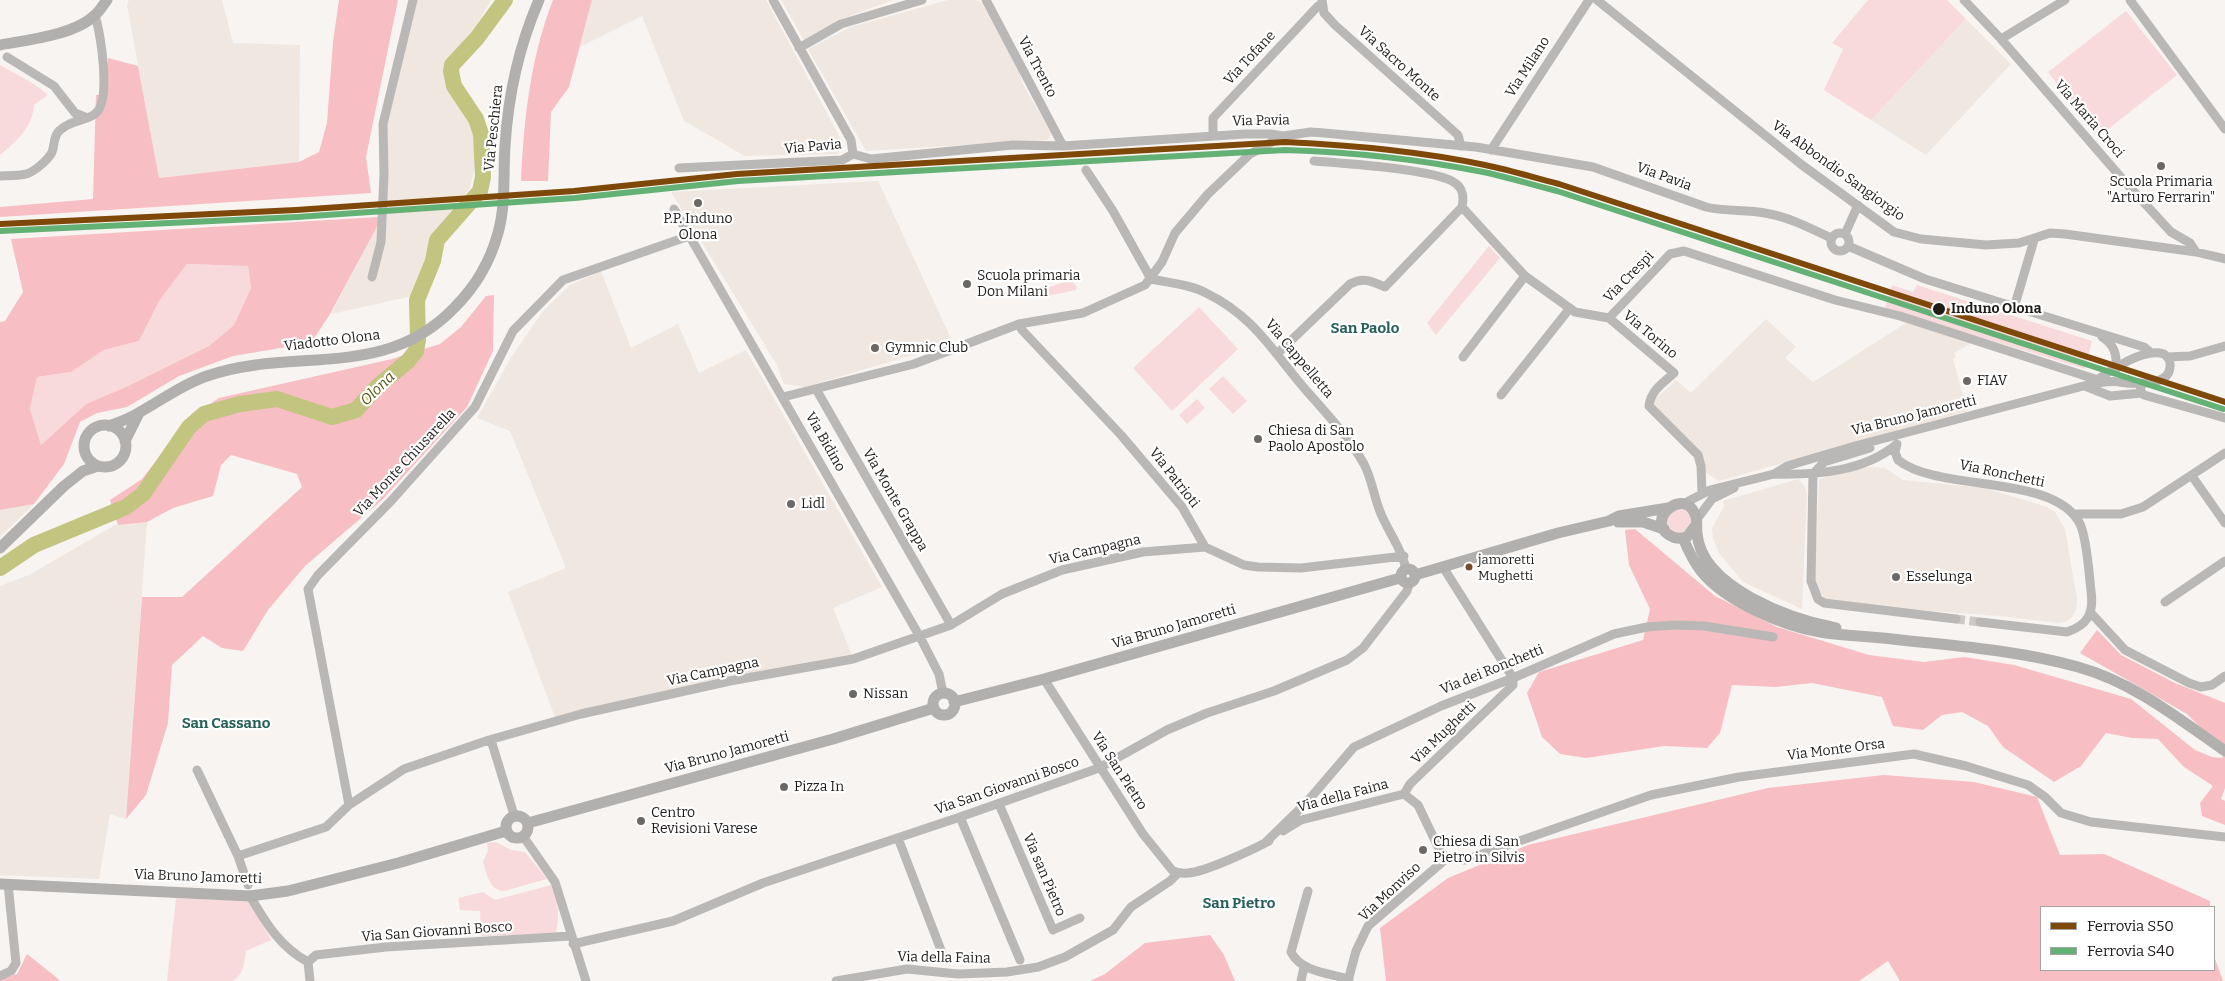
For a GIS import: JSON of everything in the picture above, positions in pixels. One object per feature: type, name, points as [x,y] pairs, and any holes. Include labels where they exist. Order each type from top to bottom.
[{"type":"main road","points":[[0,44],[34,39],[79,26],[95,16],[107,0]]},
{"type":"main road","name":"Via Peschiera","points":[[431,328],[450,312],[476,282],[488,263],[496,241],[502,211],[505,146],[517,63],[539,0]]},
{"type":"main road","name":"Viadotto Olona","points":[[139,413],[172,393],[207,376],[262,364],[367,355],[400,346],[431,328]]},
{"type":"main road","points":[[64,486],[78,466],[84,443],[91,431],[96,428],[109,426],[139,413]]},
{"type":"main road","points":[[0,548],[64,486],[83,471],[98,466],[105,467],[116,464],[125,452],[125,441],[139,413]]},
{"type":"main road","points":[[109,426],[120,432],[125,441]]},
{"type":"main road","points":[[84,443],[87,457],[98,466]]},
{"type":"main road","points":[[1697,522],[1692,534],[1683,538],[1672,537],[1664,529],[1662,518],[1672,505],[1683,504],[1692,510],[1697,522],[1697,535],[1705,560],[1729,583],[1745,595],[1762,604],[1818,624],[1872,637]]},
{"type":"main road","name":"Via Bruno Jamoretti","points":[[528,823],[833,739],[934,708],[939,714],[947,714],[953,710],[954,702],[1044,680],[1408,576],[1443,568],[1609,521],[1619,516],[1668,508]]},
{"type":"main road","name":"Via Bruno Jamoretti","points":[[1609,521],[1643,522],[1664,529]]},
{"type":"main road","points":[[1683,538],[1695,564],[1708,579],[1747,606],[1805,629],[2047,659],[2110,678],[2144,696],[2225,751]]},
{"type":"main road","points":[[934,708],[935,698],[943,693],[950,696],[954,702]]},
{"type":"main road","points":[[514,815],[522,817],[528,823],[528,830],[523,836],[515,838],[506,831],[508,820],[514,815]]},
{"type":"main road","name":"Via Bruno Jamoretti","points":[[4,884],[288,891],[407,860],[506,831]]},
{"type":"street","points":[[372,277],[380,242],[384,175],[383,124],[413,0]]},
{"type":"street","points":[[772,0],[851,140],[854,154]]},
{"type":"street","points":[[799,48],[841,24],[922,0]]},
{"type":"street","name":"Via Trento","points":[[986,0],[1063,146]]},
{"type":"street","name":"Via Milano","points":[[1491,150],[1590,0]]},
{"type":"street","name":"Via Abbondio Sangiorgio","points":[[1597,0],[1802,165],[1894,232],[1920,239],[1986,245],[2034,240],[2050,233],[2064,234],[2196,252],[2221,258]]},
{"type":"street","name":"Via Maria Croci","points":[[1964,0],[2001,39],[2171,232],[2190,243],[2196,252]]},
{"type":"street","points":[[2001,39],[2065,0]]},
{"type":"street","points":[[2130,0],[2225,129]]},
{"type":"street","name":"Via Tofane","points":[[1213,136],[1213,118],[1321,3]]},
{"type":"street","name":"Via Sacro Monte","points":[[1321,3],[1324,13],[1335,25],[1458,135],[1461,146]]},
{"type":"street","points":[[0,176],[30,174],[51,155],[58,132],[69,123],[88,117],[100,108],[103,83],[100,31],[95,16]]},
{"type":"street","points":[[7,57],[49,82],[58,90],[75,113],[88,117]]},
{"type":"street","name":"Via Pavia","points":[[679,168],[842,160],[854,154],[871,159],[1012,145],[1063,146],[1213,136],[1271,134],[1283,136],[1311,132],[1461,146],[1593,167],[1706,207],[1719,210],[1765,212],[1784,217],[1831,238]]},
{"type":"street","points":[[783,397],[922,362],[1019,324],[1083,313],[1145,285],[1162,262],[1175,233],[1208,194],[1250,154],[1283,136]]},
{"type":"street","name":"Via Crespi","points":[[1314,161],[1396,170],[1450,180],[1461,189],[1462,207],[1525,276],[1575,312],[1609,318],[1670,254],[1684,251],[1835,300],[1900,316],[2077,374],[2088,384]]},
{"type":"street","points":[[1086,170],[1114,211],[1151,279]]},
{"type":"street","points":[[1844,234],[1858,205]]},
{"type":"street","points":[[1278,353],[1350,284],[1364,279],[1372,280],[1385,287],[1462,207]]},
{"type":"street","name":"Via Bidino","points":[[674,209],[920,637],[939,674],[943,693]]},
{"type":"street","points":[[1837,233],[1844,234],[1849,239],[1848,246],[1846,249],[1838,251],[1832,246],[1831,238],[1837,233]]},
{"type":"street","name":"Via Monte Chiusarella","points":[[349,805],[308,589],[318,575],[391,502],[475,407],[513,331],[563,280],[689,236]]},
{"type":"street","points":[[2014,308],[2034,240]]},
{"type":"street","points":[[1848,246],[1925,279],[2097,334],[2144,347],[2150,352],[2157,352],[2167,357],[2190,356],[2225,346]]},
{"type":"street","points":[[2221,258],[2225,251]]},
{"type":"street","points":[[1463,357],[1525,276]]},
{"type":"street","name":"Via Cappelletta","points":[[1151,279],[1185,285],[1206,292],[1254,327],[1278,353],[1304,388],[1340,428],[1364,464],[1381,514],[1404,556],[1408,576]]},
{"type":"street","points":[[1501,395],[1570,308]]},
{"type":"street","name":"Via Torino","points":[[1609,318],[1674,373],[1654,391],[1650,398],[1649,406],[1698,455],[1701,466],[1702,492]]},
{"type":"street","name":"Via Patrioti","points":[[1019,324],[1022,330],[1121,435],[1182,507],[1205,547]]},
{"type":"street","points":[[2097,334],[2113,347],[2116,377],[2120,382]]},
{"type":"street","name":"Via Bruno Jamoretti","points":[[2088,384],[2116,369],[2121,364],[2150,352]]},
{"type":"street","name":"Via Bruno Jamoretti","points":[[1683,504],[1702,492],[1774,474],[1787,466],[1871,445],[1916,430],[2088,384],[2120,382],[2126,384],[2159,381],[2165,378],[2170,370],[2190,356]]},
{"type":"street","points":[[2167,357],[2170,370]]},
{"type":"street","points":[[2077,374],[2082,381],[2110,396],[2142,393],[2225,418]]},
{"type":"street","points":[[2140,383],[2142,393]]},
{"type":"street","name":"Via Monte Grappa","points":[[816,389],[951,625]]},
{"type":"street","points":[[1774,474],[1813,474],[1871,461],[1887,452],[1916,430]]},
{"type":"street","name":"Via Ronchetti","points":[[1897,444],[1895,452],[1898,460],[1918,472],[1986,483],[2044,496],[2064,505],[2075,514]]},
{"type":"street","points":[[1823,472],[1830,467],[1863,458],[1871,445]]},
{"type":"street","points":[[1871,445],[1824,462],[1813,474],[1811,581],[1818,599],[1824,603],[1956,619]]},
{"type":"street","points":[[2075,514],[2121,514],[2142,507],[2225,453]]},
{"type":"street","points":[[2192,476],[2225,523]]},
{"type":"street","name":"Via Bruno Jamoretti","points":[[1697,522],[1712,500],[1746,482]]},
{"type":"street","points":[[1980,622],[2067,632],[2080,627],[2091,613],[2092,600],[2082,526],[2075,514]]},
{"type":"street","points":[[1205,547],[1244,565],[1258,567],[1301,568],[1404,556]]},
{"type":"street","name":"Via Campagna","points":[[238,856],[326,827],[349,805],[404,769],[491,740],[582,714],[730,681],[853,659],[951,625],[1002,594],[1062,570],[1143,552],[1205,547]]},
{"type":"street","points":[[2165,602],[2225,561]]},
{"type":"street","points":[[1443,568],[1513,678]]},
{"type":"street","name":"Via San Giovanni Bosco","points":[[308,962],[316,955],[386,948],[572,940],[673,921],[763,883],[960,818],[1099,768],[1167,730],[1206,713],[1274,691],[1347,660],[1362,648],[1407,591],[1408,576]]},
{"type":"street","points":[[2091,613],[2125,650],[2189,683],[2201,687],[2212,685],[2225,676]]},
{"type":"street","name":"Via dei Ronchetti","points":[[1265,842],[1306,803],[1354,747],[1441,706],[1513,678],[1614,634],[1647,627],[1704,626],[1773,637]]},
{"type":"street","name":"Via Mughetti","points":[[1404,794],[1410,784],[1513,685],[1513,678]]},
{"type":"street","name":"Via San Pietro","points":[[1044,680],[1099,768],[1166,865],[1178,873]]},
{"type":"street","points":[[491,740],[514,815]]},
{"type":"street","name":"Via Monte Orsa","points":[[1447,858],[1465,860],[1651,795],[1739,777],[1914,754],[1966,766],[2028,785],[2045,797],[2061,813],[2090,822],[2225,836]]},
{"type":"street","points":[[198,770],[238,856],[249,890],[266,924],[280,942],[295,955],[308,962],[310,981]]},
{"type":"street","name":"Via della Faina","points":[[836,981],[907,969],[958,974],[1006,972],[1038,967],[1066,957],[1113,930],[1131,907],[1170,881],[1178,873],[1190,873],[1253,850],[1301,820],[1404,794],[1418,805],[1440,850],[1447,858]]},
{"type":"street","name":"Via san Pietro","points":[[999,804],[1053,930],[1080,918]]},
{"type":"street","points":[[960,818],[1020,960]]},
{"type":"street","points":[[523,836],[555,882],[586,981]]},
{"type":"street","points":[[898,838],[944,958]]},
{"type":"street","name":"Via Monviso","points":[[1304,967],[1349,980],[1356,951],[1368,926],[1447,858]]},
{"type":"street","points":[[0,976],[10,971],[16,963],[4,884]]},
{"type":"street","points":[[1301,981],[1304,967],[1294,959],[1290,952],[1308,891]]},
{"type":"shaded area","points":[[129,0],[222,0],[233,43],[300,45],[299,162],[159,178],[127,5]]},
{"type":"shaded area","points":[[339,0],[398,0],[366,157],[371,193],[0,217],[0,207],[93,199],[96,95],[106,95],[108,58],[138,66],[159,178],[299,162],[319,152],[327,123],[333,42]]},
{"type":"shaded area","points":[[411,0],[491,0],[478,23],[449,60],[449,87],[471,125],[478,153],[470,188],[433,238],[412,296],[331,314],[378,225],[384,124]]},
{"type":"shaded area","points":[[553,0],[592,0],[569,87],[551,112],[548,181],[521,181],[526,112],[530,89],[539,44]]},
{"type":"shaded area","points":[[592,0],[766,0],[843,143],[838,154],[745,156],[684,121],[642,16],[580,47]]},
{"type":"shaded area","points":[[781,0],[893,0],[839,20],[804,40]]},
{"type":"shaded area","points":[[948,0],[975,0],[981,2],[1018,66],[1022,83],[1052,134],[1047,140],[866,151],[808,49],[851,27]]},
{"type":"shaded area","points":[[1868,0],[1947,0],[1966,19],[1871,120],[1824,90],[1843,49],[1832,43]]},
{"type":"shaded area","points":[[2126,11],[2177,75],[2098,137],[2048,72]]},
{"type":"shaded area","points":[[1966,19],[2011,64],[1926,155],[1871,120]]},
{"type":"shaded area","points":[[0,65],[34,84],[48,95],[34,105],[30,121],[23,133],[0,155]]},
{"type":"shaded area","points":[[878,181],[953,343],[805,387],[784,384],[777,365],[671,192]]},
{"type":"shaded area","points":[[378,217],[378,225],[330,314],[311,343],[233,356],[179,376],[127,407],[97,413],[80,422],[64,464],[34,504],[0,510],[0,322],[5,321],[23,292],[11,239]],"holes":[[[187,264],[248,266],[251,288],[234,325],[209,346],[128,386],[86,404],[41,445],[30,409],[37,377],[71,372],[104,350],[139,341],[159,301]]]},
{"type":"shaded area","points":[[1489,246],[1500,258],[1436,335],[1427,323]]},
{"type":"shaded area","points":[[187,264],[248,266],[251,288],[234,325],[209,346],[128,386],[86,404],[41,445],[30,409],[37,377],[71,372],[104,350],[139,341],[159,301]]},
{"type":"shaded area","points":[[601,271],[631,348],[678,324],[699,373],[746,350],[882,587],[833,608],[853,658],[556,720],[508,592],[566,568],[510,431],[477,418],[512,356],[544,310],[570,285]]},
{"type":"shaded area","points":[[1069,280],[1077,287],[1076,290],[1048,296],[1044,293],[1045,289]]},
{"type":"shaded area","points":[[1892,285],[1913,292],[1917,285],[2092,341],[2085,369],[1885,308]]},
{"type":"shaded area","points":[[494,295],[493,351],[467,407],[382,500],[305,566],[268,610],[243,651],[222,648],[203,636],[172,665],[168,723],[146,795],[126,819],[142,597],[182,597],[302,487],[297,474],[231,455],[221,465],[213,496],[173,508],[147,522],[118,525],[110,500],[142,479],[189,418],[219,398],[392,359],[440,344],[461,327],[486,296]]},
{"type":"shaded area","points":[[1199,307],[1238,349],[1172,411],[1133,368]]},
{"type":"shaded area","points":[[1766,319],[1796,347],[1785,358],[1813,382],[1911,320],[1974,342],[1954,353],[1956,357],[1953,359],[1967,411],[1719,481],[1706,473],[1693,444],[1653,406],[1654,400],[1676,380],[1691,393]]},
{"type":"shaded area","points":[[1223,376],[1247,401],[1233,414],[1209,389]]},
{"type":"shaded area","points":[[1197,399],[1205,408],[1187,424],[1179,415]]},
{"type":"shaded area","name":"Esselunga","points":[[1862,467],[1885,468],[1903,480],[1985,488],[2047,507],[2055,512],[2065,529],[2077,599],[2076,610],[2072,617],[2066,622],[2058,623],[1999,616],[1904,609],[1825,599],[1814,584],[1819,479]]},
{"type":"shaded area","points":[[1798,479],[1804,485],[1807,493],[1802,609],[1743,582],[1719,553],[1713,539],[1712,528],[1724,506],[1723,501]]},
{"type":"shaded area","points":[[34,504],[0,537],[0,510]]},
{"type":"shaded area","points":[[1681,507],[1692,514],[1691,528],[1680,535],[1668,529],[1666,516]]},
{"type":"shaded area","points":[[147,522],[126,819],[110,814],[99,879],[0,875],[0,586],[29,575],[115,525]]},
{"type":"shaded area","points":[[1635,529],[1715,596],[1777,627],[1869,655],[1924,662],[1964,657],[2014,665],[2131,699],[2195,750],[2212,757],[2222,758],[2225,754],[2225,788],[2221,799],[2225,801],[2225,825],[2202,816],[2200,803],[2213,786],[2184,767],[2158,739],[2132,738],[2106,733],[2081,766],[2054,782],[2003,747],[1988,726],[1962,712],[1942,715],[1923,730],[1893,726],[1882,697],[1812,683],[1776,687],[1732,685],[1720,733],[1707,748],[1664,746],[1586,758],[1560,754],[1542,737],[1527,693],[1539,672],[1643,640],[1650,609],[1629,565],[1625,530]]},
{"type":"shaded area","points":[[2097,630],[2121,655],[2175,683],[2225,703],[2225,746],[2202,729],[2187,714],[2080,653]]},
{"type":"shaded area","points":[[1884,775],[1974,782],[2037,797],[2060,855],[2104,854],[2210,901],[2210,906],[2040,906],[2040,971],[2215,971],[2215,959],[2223,981],[1900,981],[1888,961],[1859,981],[1386,981],[1380,928],[1448,878],[1528,845],[1768,788]]},
{"type":"shaded area","points":[[496,842],[511,850],[525,852],[547,879],[504,891],[495,888],[489,881],[483,862],[488,850],[487,843]]},
{"type":"shaded area","points":[[551,885],[558,909],[556,933],[481,936],[480,911],[460,910],[458,898],[483,892],[495,900]]},
{"type":"shaded area","points":[[176,898],[249,901],[271,940],[246,951],[241,972],[233,981],[167,981]]},
{"type":"shaded area","points":[[1210,935],[1224,955],[1235,981],[1090,981],[1105,974],[1145,943]]},
{"type":"shaded area","points":[[27,954],[60,981],[0,981],[0,979],[17,974]]},
{"type":"waterway","name":"Olona","points":[[0,568],[34,545],[126,507],[143,494],[189,427],[204,414],[240,404],[277,399],[332,417],[356,410],[377,387],[408,361],[416,351],[418,340],[417,300],[433,261],[437,240],[480,191],[483,177],[481,134],[476,119],[454,86],[451,71],[452,65],[477,38],[505,0]]},
{"type":"tunnel","points":[[1956,619],[1980,622]]},
{"type":"railway","points":[[742,180],[901,170]]},
{"type":"rail line","name":"S50","points":[[0,224],[296,210],[574,191],[737,174],[1285,142],[1335,145],[1385,149],[1460,160],[1504,169],[1559,184],[2225,402]]},
{"type":"rail line","name":"S40","points":[[0,231],[297,217],[575,198],[738,181],[1285,150],[1360,154],[1458,167],[1557,191],[2223,409]]},
{"type":"place","name":"Scuola Primaria \"Arturo Ferrarin\"","points":[[2161,166]]},
{"type":"place","name":"P.P. Induno Olona","points":[[698,203]]},
{"type":"place","name":"Scuola primaria Don Milani","points":[[967,284]]},
{"type":"place","name":"Induno Olona","points":[[1939,309]]},
{"type":"place","name":"Gymnic Club","points":[[875,348]]},
{"type":"place","name":"FIAV","points":[[1967,381]]},
{"type":"place","name":"Chiesa di San Paolo Apostolo","points":[[1258,439]]},
{"type":"place","name":"Lidl","points":[[791,504]]},
{"type":"place","name":"jamoretti Mughetti","points":[[1469,567]]},
{"type":"place","name":"Esselunga","points":[[1896,577]]},
{"type":"place","name":"Nissan","points":[[853,694]]},
{"type":"place","name":"Pizza In","points":[[784,787]]},
{"type":"place","name":"Centro Revisioni Varese","points":[[641,821]]},
{"type":"place","name":"Chiesa di San Pietro in Silvis","points":[[1423,850]]},
{"type":"district","name":"San Paolo","points":[[1365,329]]},
{"type":"district","name":"San Cassano","points":[[226,724]]},
{"type":"district","name":"San Pietro","points":[[1239,904]]}]
